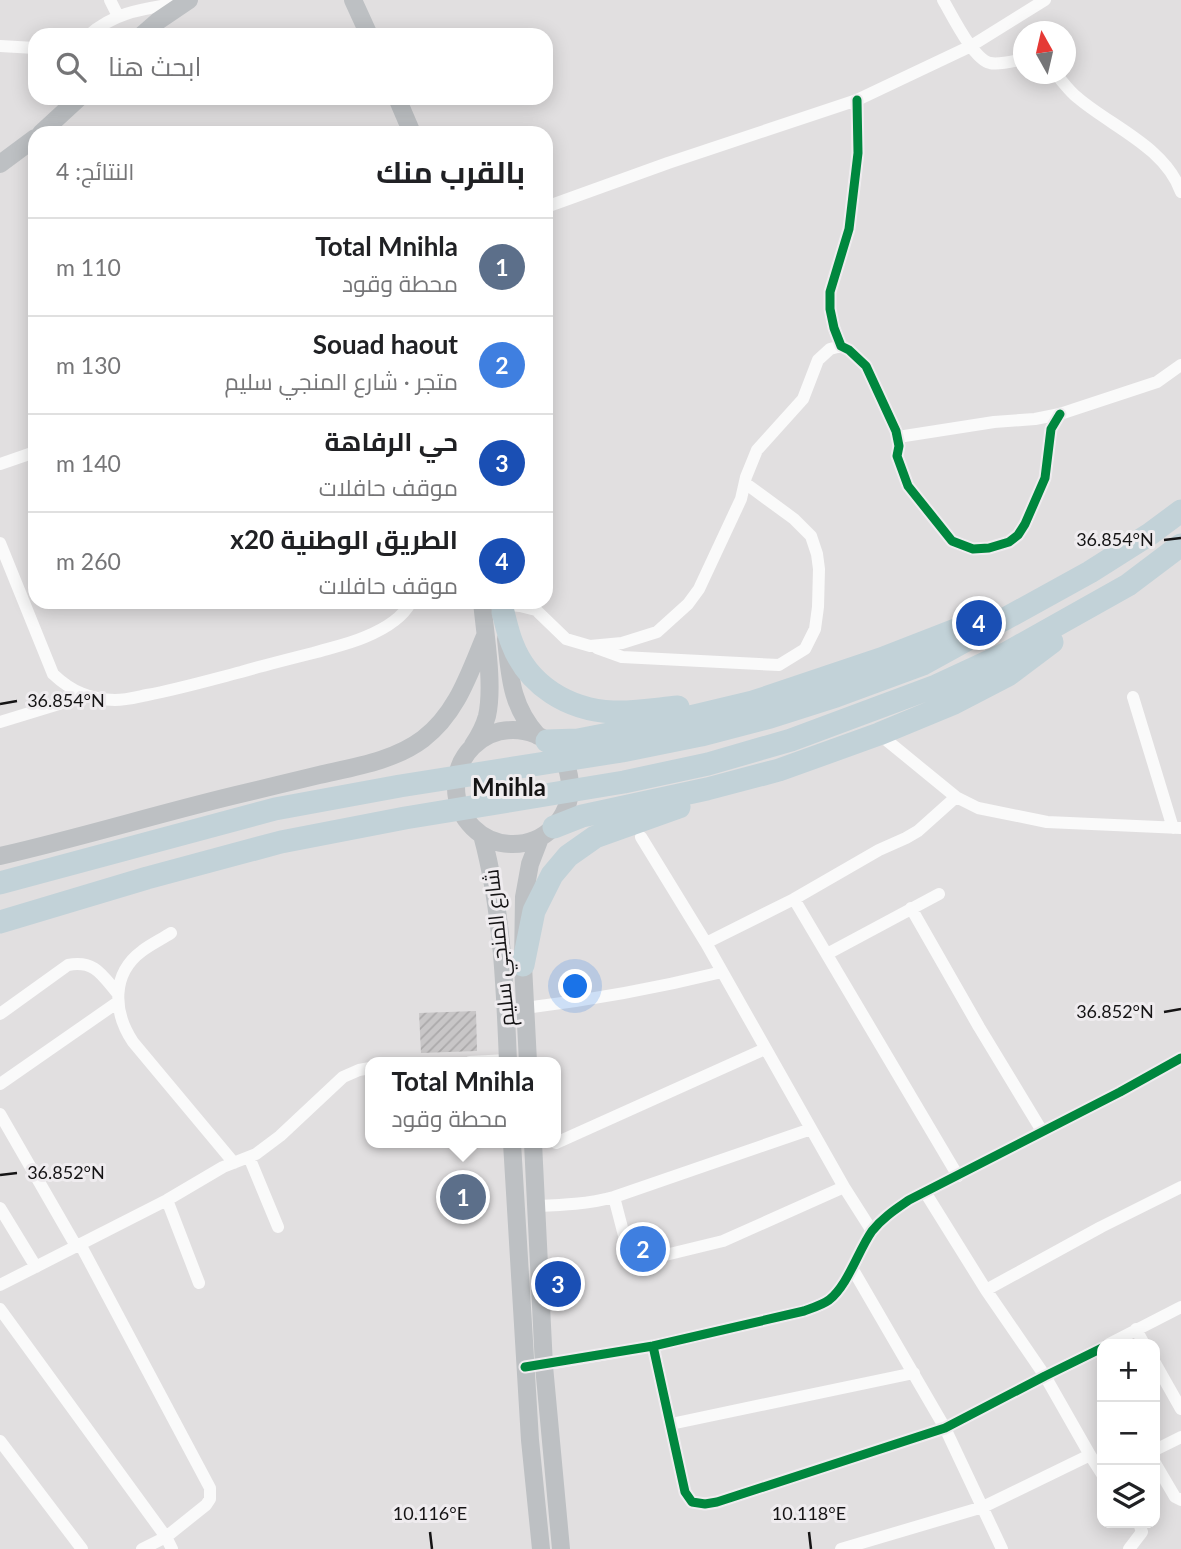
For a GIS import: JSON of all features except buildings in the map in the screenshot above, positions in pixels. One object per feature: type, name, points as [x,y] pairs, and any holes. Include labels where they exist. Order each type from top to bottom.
[{"type":"highway","points":[[0,883],[275,809],[622,751],[770,717],[923,664],[1090,572],[1181,512]]},
{"type":"highway","points":[[523,964],[534,911],[552,875],[568,856],[595,837],[880,734],[954,703],[1007,675],[1181,545]]},
{"type":"highway","points":[[542,739],[578,740],[753,702],[881,659],[1021,605],[1090,572]]},
{"type":"highway","points":[[0,922],[281,842],[405,818],[624,782],[708,764],[791,740],[936,687],[1005,654],[1128,585]]},
{"type":"highway","points":[[503,609],[513,645],[532,676],[546,690],[586,709],[614,712],[709,705],[785,691]]},
{"type":"highway","points":[[547,832],[582,816],[707,789],[779,770]]},
{"type":"main road","points":[[353,0],[366,28]]},
{"type":"main road","points":[[151,28],[187,1]]},
{"type":"main road","points":[[49,126],[71,105]]},
{"type":"main road","points":[[400,105],[409,126]]},
{"type":"main road","points":[[0,164],[28,143]]},
{"type":"main road","points":[[483,609],[489,699],[487,717],[457,775],[456,794],[462,813],[473,828],[496,842],[510,844],[525,843],[547,832],[564,814],[570,783],[566,767],[558,753],[527,724],[513,695],[502,609]]},
{"type":"main road","points":[[0,856],[203,803],[357,767],[404,751],[438,726],[452,709],[485,636]]},
{"type":"main road","points":[[472,747],[486,737],[503,731],[521,731],[542,739]]},
{"type":"main road","name":"شارع المنجي سليم","points":[[528,1057],[523,964],[524,897],[530,864],[547,832]]},
{"type":"main road","name":"شارع المنجي سليم","points":[[482,835],[497,901],[508,1057]]},
{"type":"main road","points":[[512,1148],[530,1440],[541,1549]]},
{"type":"main road","points":[[534,1148],[544,1366],[561,1549]]},
{"type":"street","points":[[110,0],[118,16]]},
{"type":"street","points":[[943,0],[971,46],[983,60],[989,63],[1013,61]]},
{"type":"street","points":[[553,204],[857,100],[971,46],[1045,0]]},
{"type":"street","points":[[98,28],[118,16],[187,1]]},
{"type":"street","points":[[0,46],[28,48]]},
{"type":"street","points":[[1065,84],[1079,99],[1153,152],[1169,171],[1181,192]]},
{"type":"street","points":[[841,346],[830,309],[830,292],[849,229],[858,153],[857,100]]},
{"type":"street","points":[[590,646],[622,643],[657,632],[688,604],[699,589],[741,499],[749,467],[757,450],[803,399],[818,360],[830,349],[841,346],[866,366],[898,437],[897,456],[908,486],[952,541],[973,549],[1009,542],[1025,524],[1045,478],[1051,429],[1060,414]]},
{"type":"street","points":[[898,437],[1060,414],[1157,382],[1181,365]]},
{"type":"street","points":[[0,464],[28,454]]},
{"type":"street","points":[[532,609],[566,639],[622,657],[779,665],[805,649],[815,629],[818,607],[817,554],[811,537],[794,519],[745,483]]},
{"type":"street","points":[[0,543],[53,674],[69,688],[85,696],[117,700],[149,695],[334,647],[384,628],[407,609]]},
{"type":"street","points":[[0,722],[85,696]]},
{"type":"street","points":[[880,734],[956,797],[978,808],[1047,822],[1177,828],[1133,697]]},
{"type":"street","points":[[706,943],[794,899],[918,831],[956,797]]},
{"type":"street","points":[[641,837],[706,943],[844,1188],[872,1231]]},
{"type":"street","points":[[827,954],[939,894]]},
{"type":"street","points":[[794,899],[958,1176]]},
{"type":"street","points":[[911,908],[1042,1131]]},
{"type":"street","points":[[171,933],[141,952],[124,974],[118,998],[122,1023],[133,1042],[234,1163]]},
{"type":"street","points":[[0,1014],[68,965],[79,963],[90,965],[99,971],[118,998]]},
{"type":"street","points":[[525,1008],[637,992],[722,972]]},
{"type":"street","points":[[1,1082],[118,998]]},
{"type":"street","points":[[561,1141],[765,1049]]},
{"type":"street","points":[[525,1367],[653,1346],[804,1311],[819,1305],[837,1292],[872,1231],[896,1209],[1181,1058]]},
{"type":"street","points":[[0,1285],[269,1145],[343,1077],[365,1069]]},
{"type":"street","points":[[0,1114],[78,1245],[209,1483],[211,1493],[206,1505],[169,1543],[142,1549]]},
{"type":"street","points":[[537,1206],[572,1205],[614,1198],[811,1129]]},
{"type":"street","points":[[248,1157],[278,1227]]},
{"type":"street","points":[[986,1290],[1181,1187]]},
{"type":"street","points":[[614,1198],[627,1247],[635,1258],[649,1259],[723,1241],[844,1188]]},
{"type":"street","points":[[925,1192],[986,1290],[1045,1376],[1097,1466]]},
{"type":"street","points":[[167,1200],[199,1283]]},
{"type":"street","points":[[0,1208],[36,1267]]},
{"type":"street","points":[[852,1268],[945,1428],[1002,1549]]},
{"type":"street","points":[[1118,1339],[1181,1307]]},
{"type":"street","points":[[0,1309],[169,1543]]},
{"type":"street","points":[[1136,1329],[1141,1339]]},
{"type":"street","points":[[653,1346],[685,1492],[692,1502],[705,1504],[945,1428],[1097,1350]]},
{"type":"street","points":[[1160,1372],[1181,1409]]},
{"type":"street","points":[[671,1424],[914,1373]]},
{"type":"street","points":[[1160,1448],[1181,1437]]},
{"type":"street","points":[[0,1441],[82,1549]]},
{"type":"street","points":[[841,1549],[983,1507],[1090,1455]]},
{"type":"street","points":[[1156,1465],[1175,1497],[1181,1500]]},
{"type":"street","points":[[1129,1549],[1142,1532],[1141,1528]]},
{"type":"cycle path","points":[[857,100],[858,153],[849,229],[830,292],[830,309],[841,346],[866,366],[896,431],[899,446],[897,456],[908,486],[952,541],[973,549],[1009,542],[1025,524],[1045,478],[1051,429],[1060,414]]},
{"type":"cycle path","points":[[525,1367],[653,1346],[820,1305],[836,1294],[842,1286],[876,1226],[909,1200],[1181,1058]]},
{"type":"cycle path","points":[[653,1346],[685,1492],[692,1502],[705,1504],[945,1428],[1097,1350]]},
{"type":"place","name":"الطريق الوطنية x20","points":[[979,623]]},
{"type":"place","name":"Total Mnihla","points":[[463,1197]]},
{"type":"place","name":"Souad haout","points":[[643,1249]]},
{"type":"place","name":"حي الرفاهة","points":[[558,1284]]},
{"type":"district","name":"Mnihla","points":[[509,786]]}]
